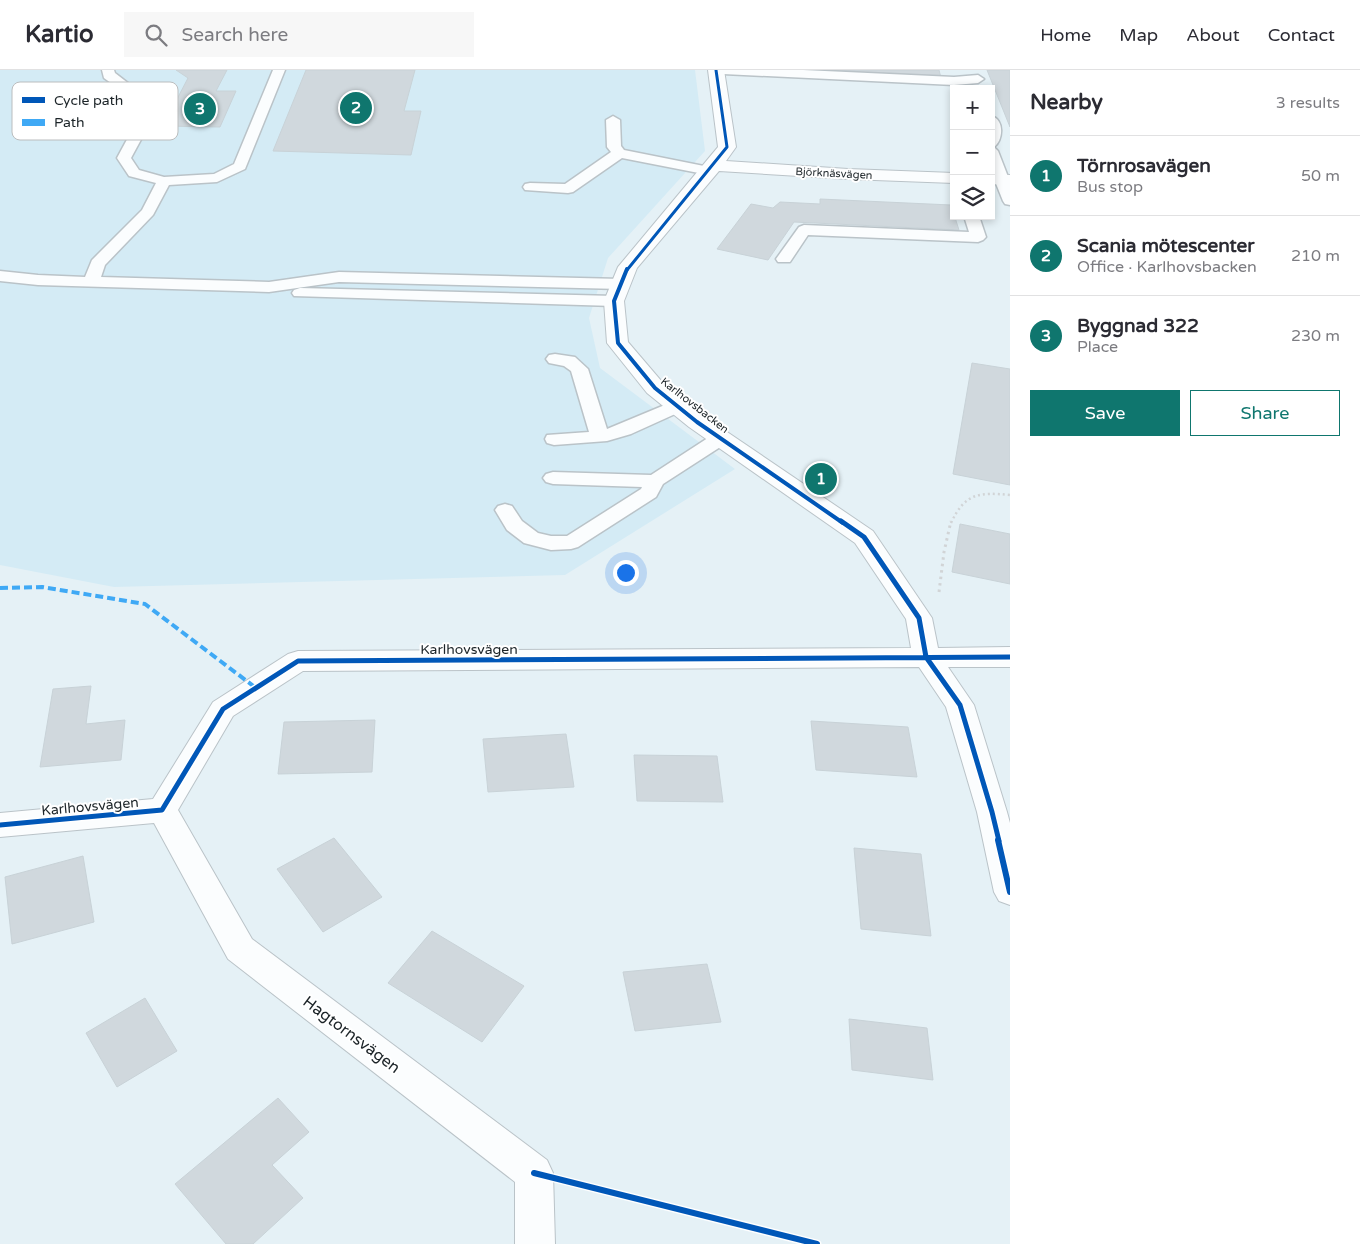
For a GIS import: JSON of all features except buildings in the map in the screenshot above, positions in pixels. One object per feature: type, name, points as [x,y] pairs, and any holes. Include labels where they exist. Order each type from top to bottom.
[{"type":"street","points":[[617,292],[628,266],[727,147],[716,70]]},
{"type":"street","name":"Björknäsvägen","points":[[711,168],[950,178]]},
{"type":"street","name":"Karlhovsbacken","points":[[617,292],[618,343],[656,388],[721,438],[864,537],[919,618],[926,657]]},
{"type":"street","points":[[926,657],[960,705],[992,812],[1010,892]]},
{"type":"street","name":"Karlhovsvägen","points":[[0,826],[162,810],[223,710],[298,661],[1010,657]]},
{"type":"street","name":"Hagtornsvägen","points":[[162,810],[240,949],[534,1173],[535,1244]]},
{"type":"lane","points":[[108,70],[108,75],[118,82]]},
{"type":"lane","points":[[133,140],[124,158],[134,173],[164,181],[217,178],[240,166],[280,70]]},
{"type":"lane","points":[[723,70],[954,81],[978,79]]},
{"type":"lane","points":[[613,120],[614,147],[619,153],[711,168]]},
{"type":"lane","points":[[530,186],[568,190],[619,153]]},
{"type":"lane","points":[[995,163],[1010,201]]},
{"type":"lane","points":[[91,282],[98,263],[148,212],[164,181]]},
{"type":"lane","points":[[784,260],[804,230],[978,237],[972,220]]},
{"type":"lane","points":[[0,276],[38,280],[269,287],[339,277],[520,281],[617,292]]},
{"type":"lane","points":[[234,286],[253,292],[617,292]]},
{"type":"lane","points":[[555,359],[569,361],[579,368],[600,437]]},
{"type":"lane","points":[[554,439],[600,437],[624,430],[678,406]]},
{"type":"lane","points":[[505,510],[514,525],[531,538],[551,543],[571,542],[649,493],[656,481],[721,438]]},
{"type":"lane","points":[[553,478],[656,481]]},
{"type":"path","points":[[919,618],[939,597],[947,532],[962,502],[977,494],[1010,495]]},
{"type":"shaded area","points":[[0,70],[695,70],[705,151],[608,258],[589,318],[600,368],[735,469],[565,575],[114,587],[0,565]]},
{"type":"marked path","points":[[0,588],[42,587],[145,604],[256,688]]},
{"type":"cycle path","points":[[716,70],[727,147],[628,267],[614,301],[618,343],[655,388],[697,422],[864,537],[919,618],[926,657],[960,705],[992,812],[1010,892]]},
{"type":"cycle path","points":[[0,825],[162,810],[223,709],[298,661],[1010,657]]},
{"type":"cycle path","points":[[534,1173],[817,1244]]},
{"type":"place","name":"Scania mötescenter","points":[[356,108]]},
{"type":"place","name":"Byggnad 322","points":[[200,109]]},
{"type":"place","name":"Törnrosavägen","points":[[821,479]]}]
